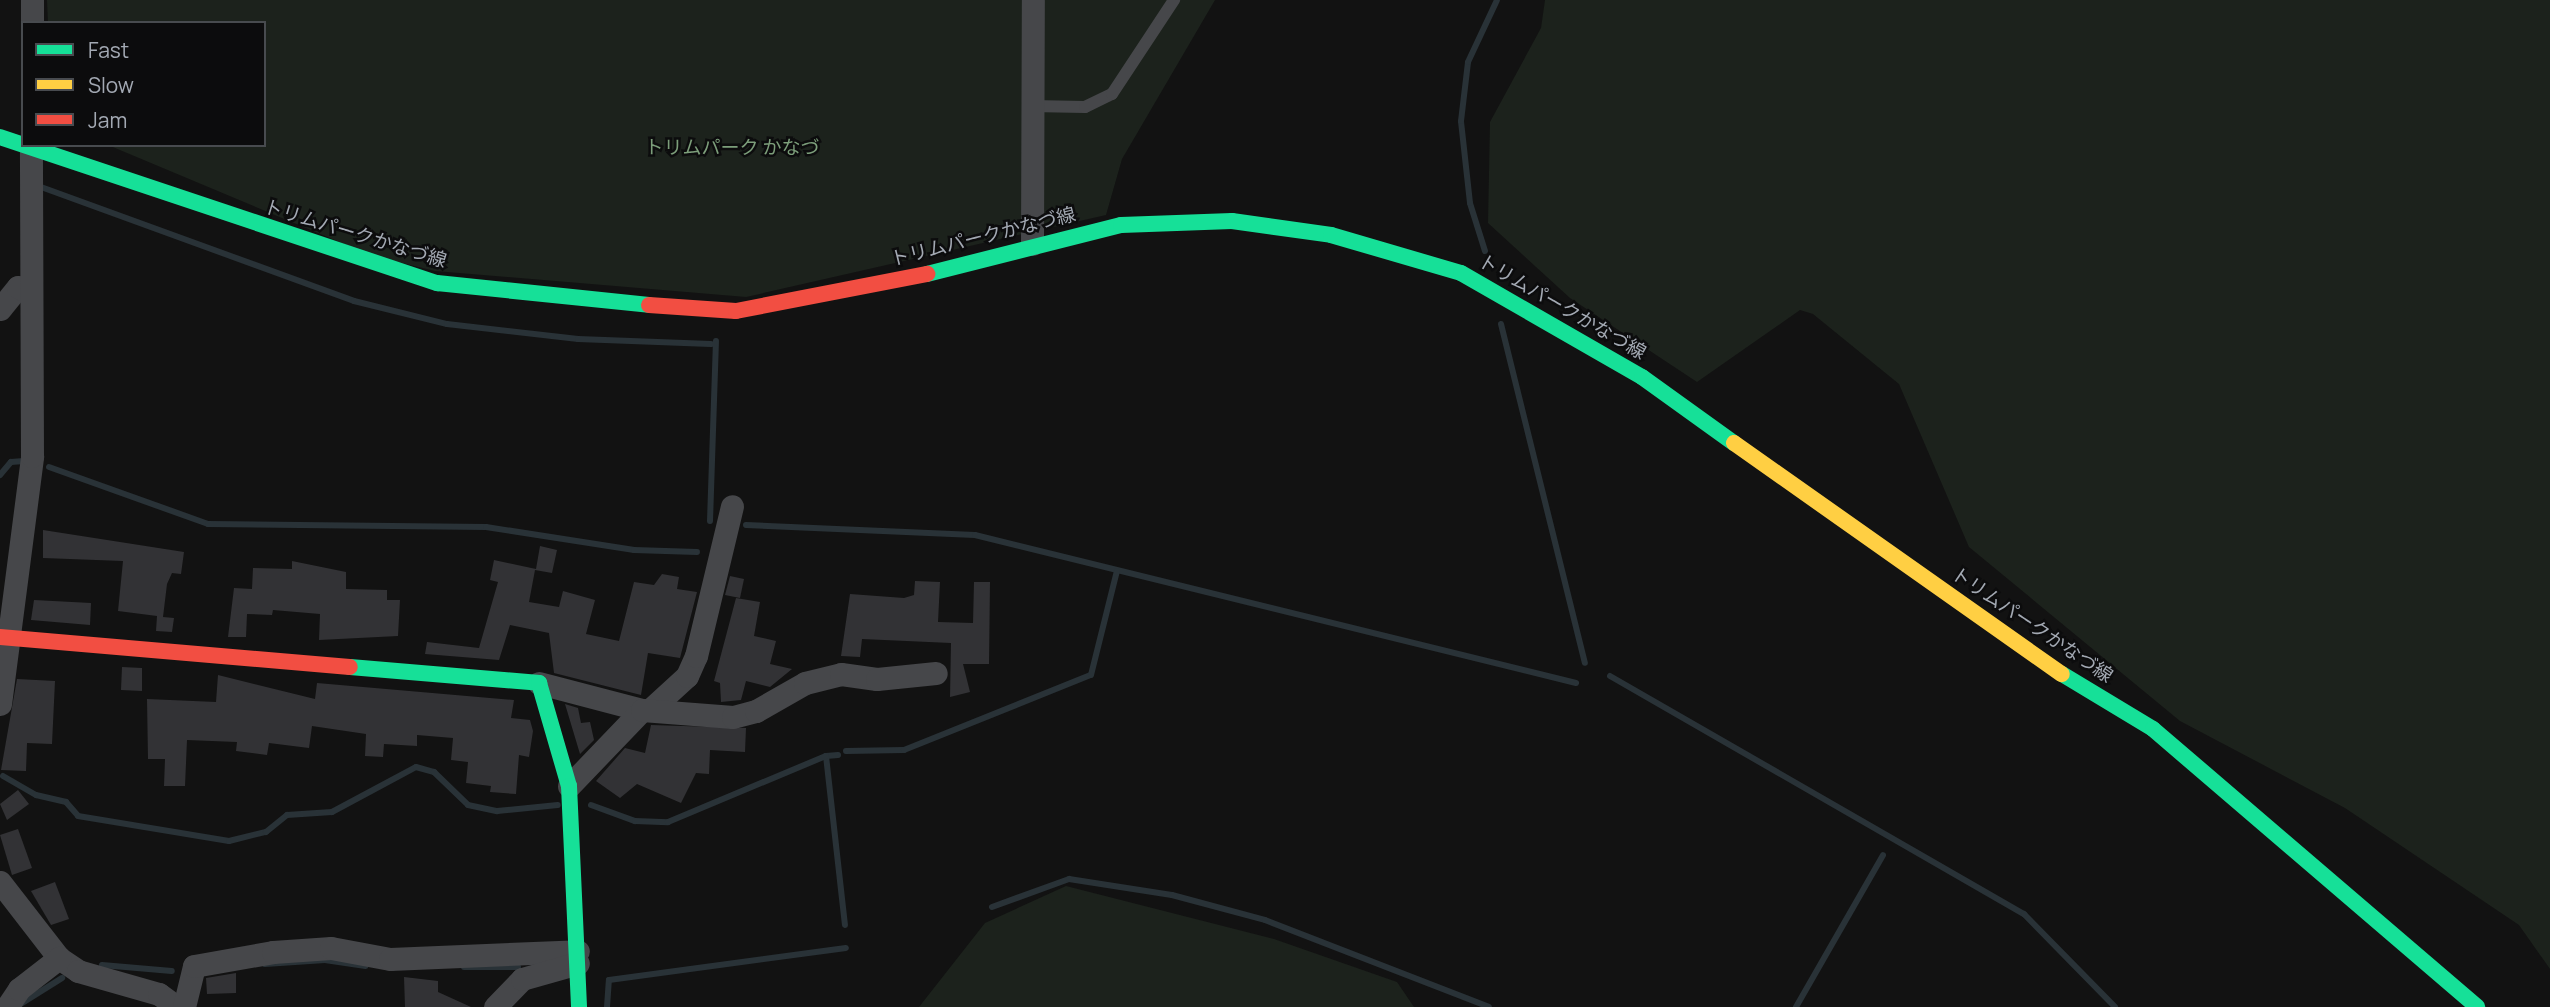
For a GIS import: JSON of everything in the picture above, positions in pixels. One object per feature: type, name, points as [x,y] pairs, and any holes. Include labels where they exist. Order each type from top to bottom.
[{"type":"main road","name":"トリムパークかなづ線","points":[[0,137],[21,145]]},
{"type":"main road","name":"トリムパークかなづ線","points":[[31,149],[437,283],[569,299],[736,311],[844,295],[1032,244],[1121,225],[1232,221],[1331,236],[1461,273],[1642,377],[2055,670],[2153,729],[2477,1007]]},
{"type":"main road","points":[[5,638],[539,683],[569,786],[579,1007]]},
{"type":"street","points":[[32,0],[32,21]]},
{"type":"street","points":[[1032,244],[1033,0]]},
{"type":"street","points":[[0,704],[5,638],[32,456],[28,292],[31,149]]},
{"type":"street","points":[[0,309],[18,288],[28,292]]},
{"type":"street","points":[[569,786],[647,709],[687,676],[696,656],[732,506]]},
{"type":"street","points":[[539,683],[647,709],[733,717],[756,711],[804,683],[841,674],[877,679],[936,673]]},
{"type":"street","points":[[0,882],[59,958],[78,971],[159,994],[177,1007]]},
{"type":"street","points":[[184,1007],[194,966],[273,951],[331,948],[390,959],[578,957]]},
{"type":"street","points":[[495,1007],[522,979],[578,957]]},
{"type":"street","points":[[8,1007],[19,989],[59,958]]},
{"type":"lane","points":[[1031,106],[1085,107],[1112,94],[1174,0]]},
{"type":"green space","name":"トリムパーク かなづ","points":[[47,0],[1215,0],[1122,159],[1106,215],[746,297],[435,271],[373,256],[113,147],[266,147],[266,21],[48,21]]},
{"type":"green space","points":[[1545,0],[2550,0],[2550,969],[2519,925],[2345,808],[2180,721],[1969,547],[1899,384],[1813,314],[1800,310],[1697,382],[1570,298],[1488,223],[1490,122],[1541,28]]},
{"type":"green space","points":[[1066,886],[1274,939],[1397,982],[1414,1007],[919,1007],[985,923]]},
{"type":"building","points":[[43,530],[184,552],[181,574],[172,573],[167,584],[163,617],[174,618],[172,632],[156,631],[157,616],[118,611],[123,561],[43,558]]},
{"type":"building","points":[[540,546],[557,550],[552,573],[535,570],[529,602],[559,607],[563,591],[595,600],[586,634],[619,641],[634,582],[654,585],[662,574],[679,577],[677,589],[697,592],[680,658],[648,653],[641,695],[554,673],[549,633],[510,625],[499,660],[425,654],[427,642],[479,648],[498,582],[490,580],[494,560],[536,569]]},
{"type":"building","points":[[292,561],[346,572],[346,589],[387,590],[387,600],[400,600],[398,636],[319,640],[320,614],[273,610],[272,615],[247,614],[246,637],[228,637],[234,588],[252,589],[253,568],[292,569]]},
{"type":"building","points":[[730,576],[744,579],[740,598],[725,595]]},
{"type":"building","points":[[915,581],[940,582],[938,622],[973,623],[974,582],[990,582],[989,664],[963,664],[970,692],[950,697],[951,643],[862,639],[860,657],[841,656],[850,594],[904,598],[914,595]]},
{"type":"building","points":[[736,598],[760,602],[754,636],[776,641],[770,664],[792,669],[770,687],[746,681],[741,700],[721,702],[720,683],[714,681]]},
{"type":"building","points":[[34,600],[91,603],[90,625],[31,620]]},
{"type":"building","points":[[122,667],[142,668],[142,691],[121,690]]},
{"type":"building","points":[[218,675],[315,699],[317,683],[514,700],[511,718],[530,720],[533,731],[529,757],[519,755],[516,794],[490,792],[491,786],[466,783],[468,762],[451,760],[453,738],[417,735],[417,746],[384,744],[383,757],[365,756],[366,734],[312,726],[309,748],[269,743],[267,755],[236,751],[237,742],[187,740],[185,786],[164,786],[165,759],[148,759],[147,699],[216,702]]},
{"type":"building","points":[[17,679],[55,681],[52,744],[27,743],[26,771],[1,770]]},
{"type":"building","points":[[565,704],[578,708],[581,723],[590,722],[594,740],[580,754]]},
{"type":"building","points":[[651,725],[746,728],[745,752],[710,750],[709,774],[696,773],[681,803],[637,784],[620,798],[596,781],[625,748],[645,753]]},
{"type":"building","points":[[18,790],[29,804],[7,820],[0,804]]},
{"type":"building","points":[[18,829],[32,868],[12,875],[0,835]]},
{"type":"building","points":[[55,882],[69,919],[51,925],[31,891]]},
{"type":"building","points":[[236,973],[236,993],[207,994],[206,978]]},
{"type":"building","points":[[404,977],[438,981],[438,992],[471,1007],[405,1007]]},
{"type":"waterway","points":[[1485,251],[1470,203],[1461,121],[1468,62],[1497,0]]},
{"type":"waterway","points":[[41,187],[354,301],[447,324],[578,339],[711,344]]},
{"type":"waterway","points":[[1501,324],[1585,663]]},
{"type":"waterway","points":[[710,521],[716,341]]},
{"type":"waterway","points":[[0,475],[11,462],[24,461]]},
{"type":"waterway","points":[[49,467],[208,524],[486,527],[634,550],[697,552]]},
{"type":"waterway","points":[[746,525],[975,535],[1576,683]]},
{"type":"waterway","points":[[846,751],[904,750],[1091,675],[1117,571]]},
{"type":"waterway","points":[[1610,676],[2024,914],[2115,1007]]},
{"type":"waterway","points":[[838,755],[826,756],[845,925]]},
{"type":"waterway","points":[[591,805],[635,821],[668,822],[826,756]]},
{"type":"waterway","points":[[3,776],[36,795],[66,802],[78,816],[229,841],[266,832],[287,815],[332,812],[416,767],[434,772],[468,805],[497,811],[558,805]]},
{"type":"waterway","points":[[1796,1007],[1883,855]]},
{"type":"waterway","points":[[992,907],[1069,879],[1172,895],[1265,920],[1489,1007]]},
{"type":"waterway","points":[[607,1007],[609,980],[846,948]]},
{"type":"waterway","points":[[265,964],[325,960],[366,966]]},
{"type":"waterway","points":[[102,965],[172,971]]},
{"type":"waterway","points":[[464,967],[518,967]]},
{"type":"waterway","points":[[19,1005],[62,978]]},
{"type":"traffic: fast","points":[[0,137],[21,144]]},
{"type":"traffic: fast","points":[[30,147],[437,283],[649,305]]},
{"type":"traffic: fast","points":[[927,274],[1121,225],[1232,221],[1331,235],[1461,273],[1642,377],[1734,443]]},
{"type":"traffic: fast","points":[[350,667],[539,683],[569,786],[579,1007]]},
{"type":"traffic: fast","points":[[2062,674],[2153,729],[2477,1007]]},
{"type":"traffic: slow","points":[[1734,443],[2062,674]]},
{"type":"traffic: jam","points":[[649,305],[736,311],[927,274]]},
{"type":"traffic: jam","points":[[0,637],[350,667]]}]
